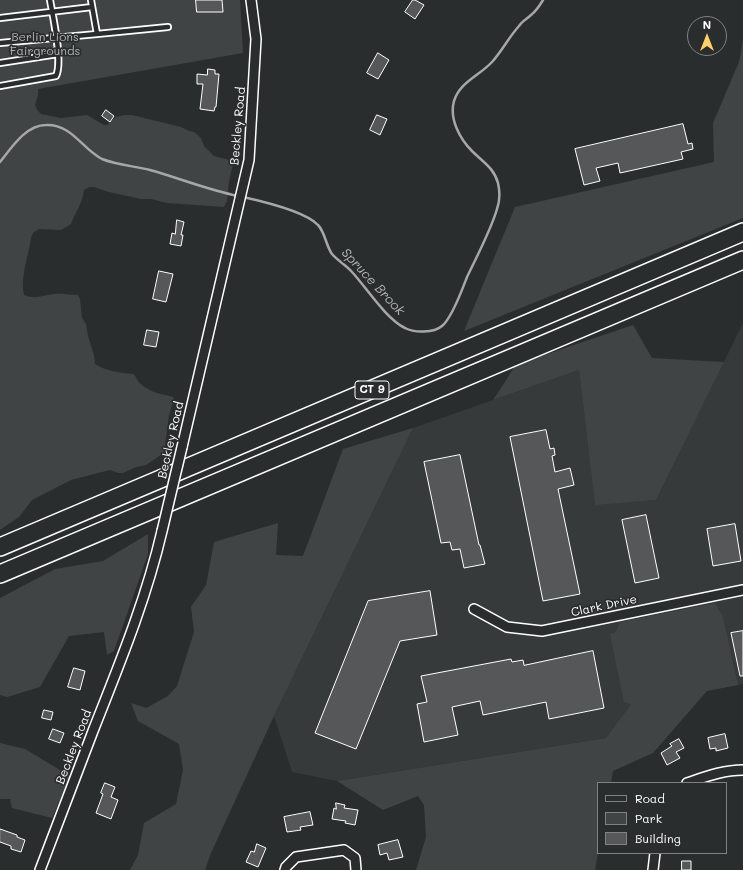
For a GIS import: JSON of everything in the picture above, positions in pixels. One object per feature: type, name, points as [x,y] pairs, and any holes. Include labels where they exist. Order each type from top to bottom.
[{"type":"highway","name":"CT 9","points":[[0,547],[743,232]]},
{"type":"highway","name":"CT 9","points":[[0,574],[743,260]]},
{"type":"street","name":"Beckley Road","points":[[40,870],[133,630],[150,579],[162,531],[249,160],[256,39],[251,0]]},
{"type":"street","name":"Clark Drive","points":[[474,609],[507,627],[542,631],[743,590]]},
{"type":"street","points":[[690,782],[732,770],[743,770]]},
{"type":"street","points":[[285,870],[296,857],[344,850],[355,858],[356,870]]},
{"type":"street","points":[[653,870],[654,854]]},
{"type":"lane","points":[[0,86],[56,76],[59,71],[56,37],[50,0]]},
{"type":"lane","points":[[91,0],[97,34]]},
{"type":"lane","points":[[0,18],[92,7]]},
{"type":"lane","points":[[0,43],[168,27]]},
{"type":"lane","points":[[0,63],[58,54]]},
{"type":"shaded area","points":[[743,323],[743,684],[631,704],[606,738],[337,781],[292,772],[274,716],[413,428],[579,370],[595,504],[656,500]]},
{"type":"green space","name":"Berlin Lions Fairgrounds","points":[[0,0],[240,0],[243,53],[38,89],[35,105],[41,114],[61,118],[87,115],[104,125],[107,125],[116,117],[132,115],[181,127],[194,132],[201,138],[204,146],[214,156],[229,160],[233,164],[229,181],[227,201],[224,207],[167,203],[151,199],[141,199],[89,187],[84,190],[81,203],[71,224],[61,230],[39,229],[34,232],[31,237],[24,273],[24,295],[36,297],[58,294],[78,295],[80,299],[82,318],[86,324],[95,364],[113,371],[133,374],[141,384],[149,390],[173,397],[174,399],[169,415],[164,453],[146,465],[136,467],[123,473],[110,470],[71,480],[32,500],[19,517],[0,530]]},
{"type":"green space","points":[[743,40],[743,218],[464,331],[515,207],[714,162],[713,123],[739,62]]},
{"type":"green space","points":[[633,325],[652,358],[724,362],[656,500],[595,505],[579,370],[493,400],[515,365]]},
{"type":"green space","points":[[413,428],[274,716],[211,853],[205,870],[130,870],[138,855],[144,823],[176,804],[183,770],[179,744],[138,721],[131,703],[146,708],[168,696],[177,686],[194,632],[191,607],[206,585],[214,542],[278,523],[276,555],[303,556],[343,449]]},
{"type":"green space","points":[[148,534],[148,554],[114,651],[107,655],[104,632],[69,636],[40,687],[7,697],[0,695],[0,598],[55,569],[103,561]]},
{"type":"green space","points":[[715,603],[723,617],[738,685],[707,691],[653,753],[613,771],[611,782],[597,782],[598,854],[595,870],[416,870],[426,837],[424,805],[418,796],[383,810],[337,781],[606,738],[631,704],[624,702],[610,634],[616,632],[620,622]]},
{"type":"green space","points":[[0,743],[25,749],[70,776],[52,818],[12,808],[10,799],[0,799]]},
{"type":"building","points":[[196,0],[222,0],[223,12],[197,12]]},
{"type":"building","points":[[413,0],[424,5],[415,19],[405,12]]},
{"type":"building","points":[[378,53],[389,60],[378,79],[367,73]]},
{"type":"building","points":[[208,69],[215,70],[215,74],[219,74],[216,107],[214,111],[200,109],[203,84],[197,84],[197,74],[207,75]]},
{"type":"building","points":[[106,110],[114,116],[110,122],[102,116]]},
{"type":"building","points":[[377,115],[387,119],[380,135],[370,130]]},
{"type":"building","points":[[683,124],[688,144],[692,143],[693,149],[681,152],[683,159],[620,173],[618,163],[596,168],[600,181],[584,185],[575,149]]},
{"type":"building","points":[[177,220],[184,222],[181,235],[183,235],[181,246],[170,244],[172,233],[175,234]]},
{"type":"building","points":[[159,271],[173,274],[166,302],[153,299]]},
{"type":"building","points":[[147,330],[159,332],[156,347],[144,345]]},
{"type":"building","points":[[546,430],[550,449],[554,448],[555,455],[552,456],[555,472],[570,468],[574,485],[558,489],[580,594],[543,601],[510,437]]},
{"type":"building","points":[[460,455],[479,545],[485,564],[464,568],[460,549],[452,550],[450,542],[441,543],[424,462]]},
{"type":"building","points":[[646,515],[659,578],[635,583],[622,520]]},
{"type":"building","points":[[735,524],[741,561],[713,566],[707,529]]},
{"type":"building","points":[[430,591],[437,635],[400,641],[356,749],[315,733],[368,601]]},
{"type":"building","points":[[743,631],[743,676],[740,676],[731,633]]},
{"type":"building","points":[[593,651],[604,708],[549,719],[546,702],[483,715],[480,701],[452,707],[458,735],[424,742],[417,704],[427,702],[421,676],[511,659],[512,662],[523,660],[524,665]]},
{"type":"building","points":[[74,668],[85,671],[80,690],[68,687]]},
{"type":"building","points":[[44,710],[53,712],[51,720],[42,718]]},
{"type":"building","points":[[53,729],[64,733],[60,743],[49,739]]},
{"type":"building","points":[[725,734],[728,748],[716,751],[716,748],[710,749],[708,738]]},
{"type":"building","points":[[679,739],[684,748],[676,752],[680,758],[667,765],[661,753],[672,746],[670,744]]},
{"type":"building","points":[[105,783],[115,787],[111,797],[118,800],[111,819],[96,813],[103,794],[101,793]]},
{"type":"building","points":[[336,803],[345,805],[344,808],[358,810],[355,825],[345,823],[346,821],[332,819],[334,808],[336,809]]},
{"type":"building","points":[[310,812],[313,825],[300,827],[301,830],[287,832],[284,817]]},
{"type":"building","points":[[0,829],[17,835],[17,837],[25,840],[21,852],[11,849],[11,846],[0,842]]},
{"type":"building","points":[[398,840],[403,857],[389,860],[387,853],[380,855],[378,845]]},
{"type":"building","points":[[257,844],[266,848],[258,867],[246,862],[251,851],[254,852]]},
{"type":"building","points":[[682,861],[691,861],[691,870],[682,870]]},
{"type":"waterway","name":"Spruce Brook","points":[[243,197],[294,211],[312,220],[322,231],[332,254],[358,278],[377,302],[398,324],[409,330],[419,331],[434,330],[442,326],[453,310],[488,234],[498,206],[499,196],[498,183],[494,173],[463,141],[460,135],[454,122],[454,101],[457,94],[465,84],[492,62],[520,24],[535,12],[543,0]]},
{"type":"waterway","name":"Spruce Brook","points":[[0,162],[20,138],[32,129],[46,125],[55,126],[63,128],[95,155],[102,159],[150,170],[216,191],[238,196]]}]
